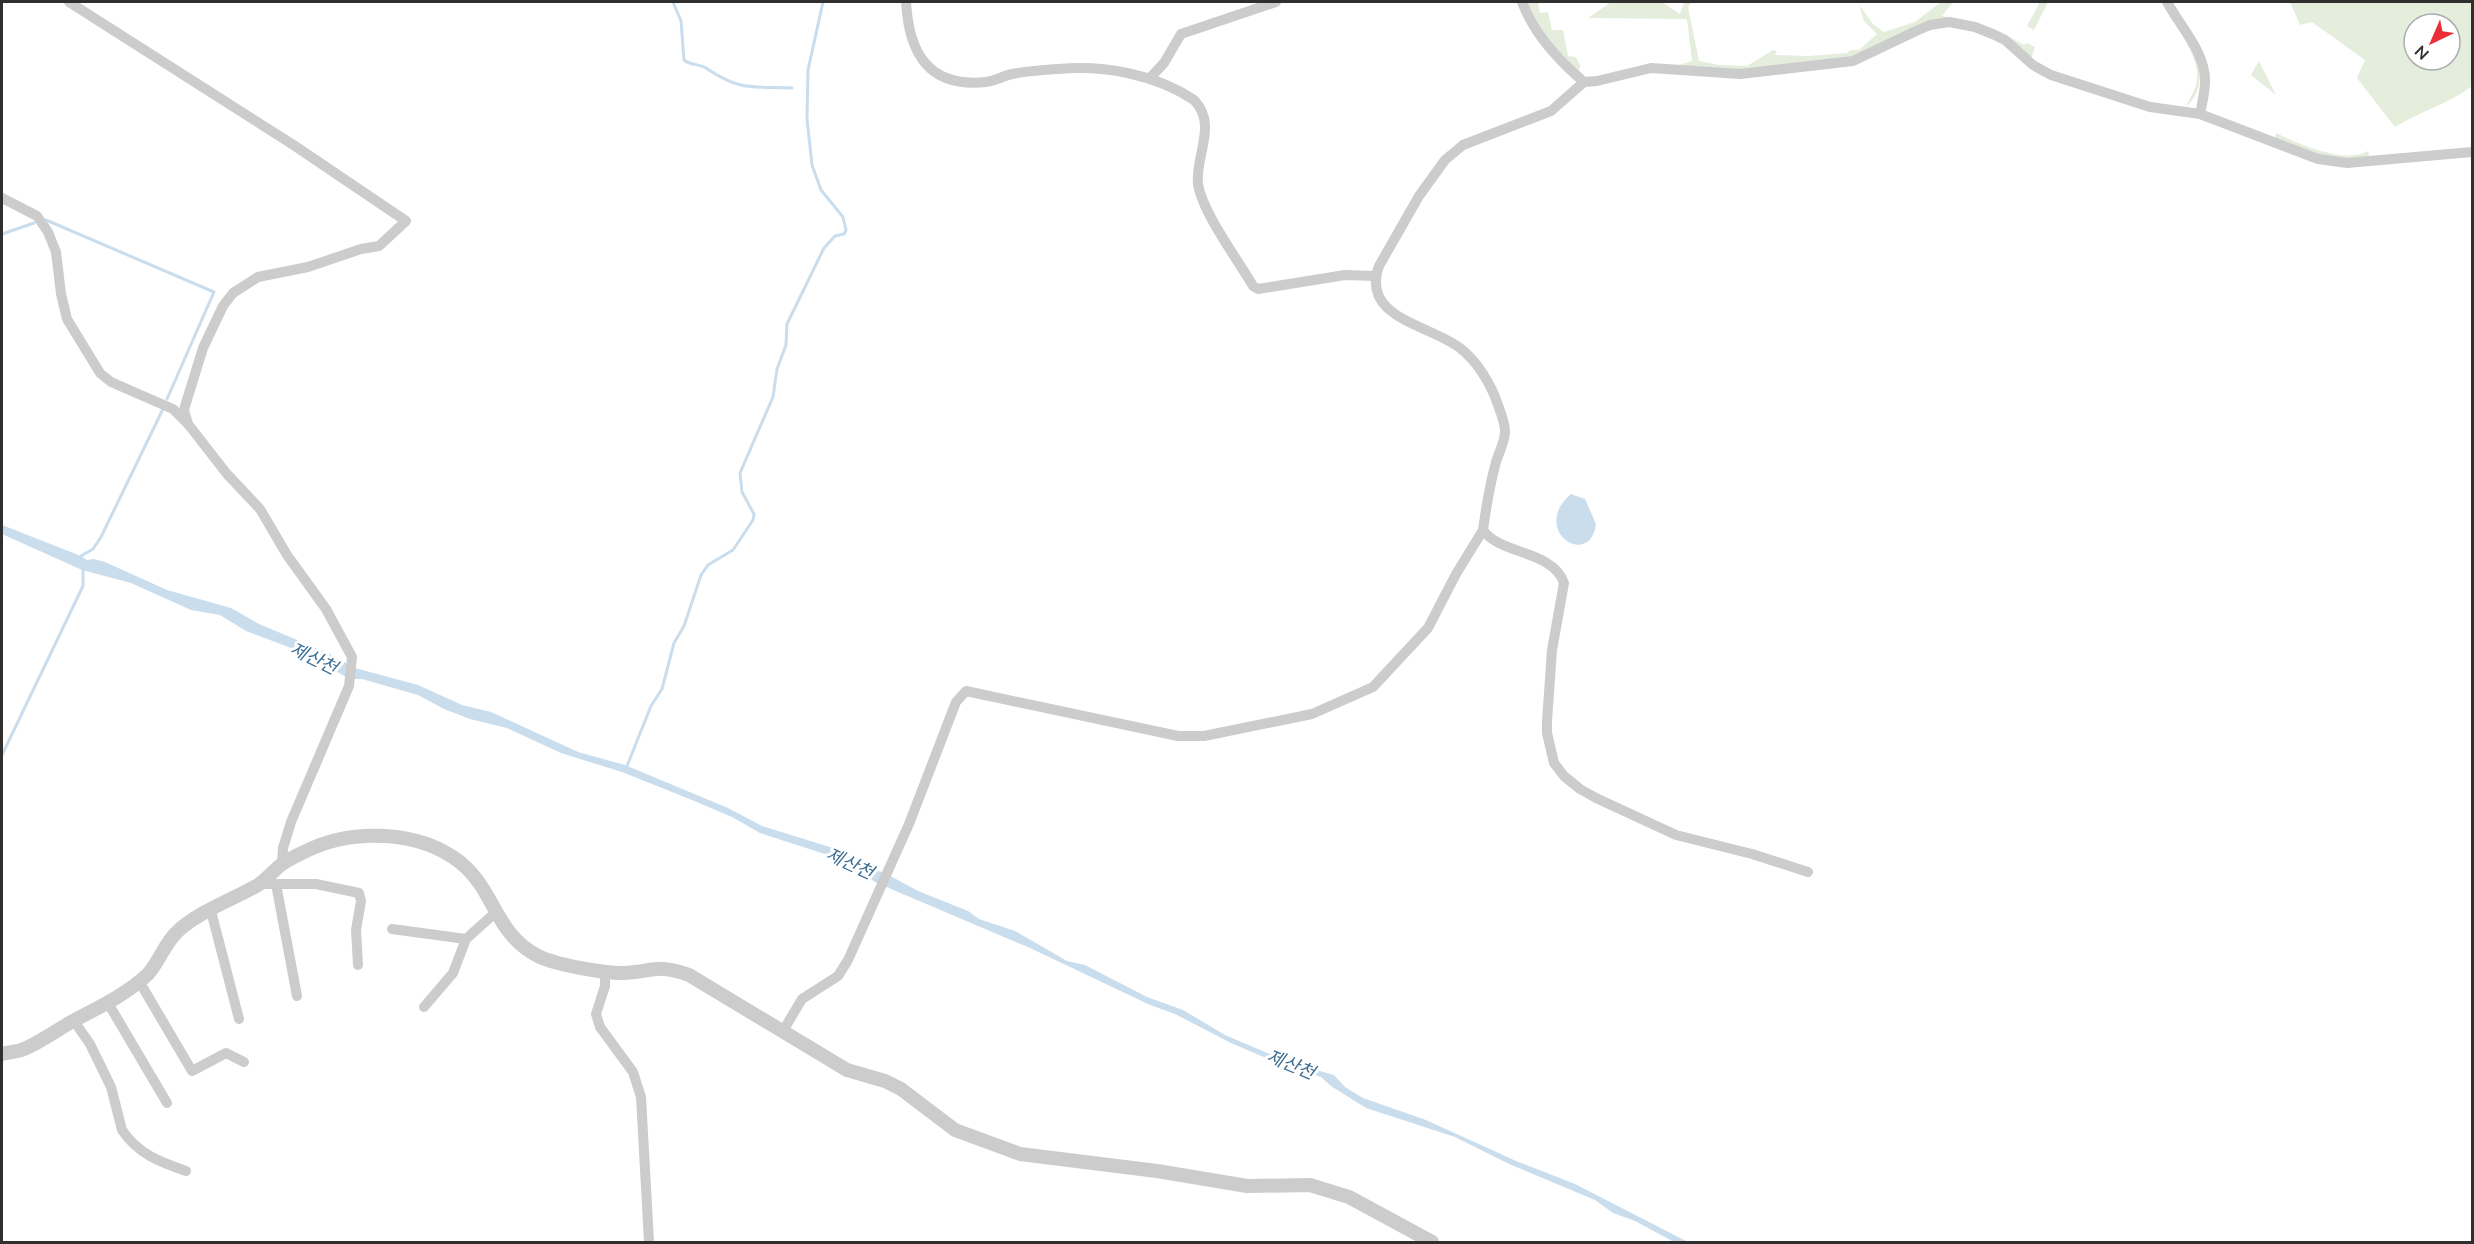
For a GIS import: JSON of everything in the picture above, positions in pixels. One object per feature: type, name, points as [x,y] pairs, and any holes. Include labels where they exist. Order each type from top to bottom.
[{"type":"street","points":[[69,2],[285,140],[406,221],[379,246],[361,249],[308,267],[258,277],[233,293],[223,306],[203,348],[184,410],[188,424]]},
{"type":"street","points":[[906,2],[906,15],[917,54],[931,70],[946,78],[985,82],[1012,74],[1077,68],[1126,73],[1150,78],[1186,95],[1199,105],[1205,120],[1198,175],[1202,198],[1253,286],[1262,289],[1345,274],[1376,276]]},
{"type":"street","points":[[1150,78],[1164,63],[1181,34],[1276,2]]},
{"type":"street","points":[[1522,2],[1534,29],[1584,82]]},
{"type":"street","points":[[2167,2],[2200,58],[2204,71],[2205,82],[2200,114]]},
{"type":"street","points":[[783,1031],[802,999],[842,972],[889,869],[956,702],[966,692],[1178,736],[1204,736],[1312,714],[1367,691],[1388,673],[1428,628],[1456,574],[1483,530],[1495,465],[1505,428],[1494,395],[1474,362],[1459,347],[1389,310],[1376,292],[1376,276],[1419,196],[1445,160],[1463,145],[1551,111],[1584,82],[1652,68],[1740,74],[1853,61],[1930,25],[1949,22],[1975,27],[2005,40],[2033,65],[2051,75],[2150,107],[2200,114],[2292,150],[2329,161],[2371,162],[2472,152]]},
{"type":"street","points":[[2,198],[37,216],[48,232],[56,252],[67,320],[100,373],[111,382],[172,409],[188,424],[221,466],[260,509],[287,555],[326,609],[349,648],[353,667],[349,686],[291,822],[283,848],[282,864]]},
{"type":"street","points":[[1483,530],[1499,542],[1550,565],[1562,575],[1564,583],[1552,650],[1546,721],[1554,763],[1564,776],[1596,798],[1676,835],[1752,854],[1808,872]]},
{"type":"street","points":[[2,1054],[24,1049],[108,1003],[140,981],[154,966],[174,934],[182,927],[258,884],[282,864],[313,848],[338,839],[382,837],[419,842],[444,851],[461,864],[483,890],[495,914],[517,941],[538,956],[547,960],[605,972],[624,973],[654,967],[678,971],[700,981],[847,1070],[885,1081],[901,1089],[955,1130],[1020,1154],[1052,1156],[1247,1186],[1310,1185],[1349,1197],[1432,1242]]},
{"type":"street","points":[[258,884],[316,884],[359,893],[361,901],[356,930],[358,965]]},
{"type":"street","points":[[276,884],[297,996]]},
{"type":"street","points":[[211,911],[239,1019]]},
{"type":"street","points":[[424,1008],[453,973],[466,939],[495,914]]},
{"type":"street","points":[[392,928],[466,939]]},
{"type":"street","points":[[605,972],[605,986],[596,1014],[597,1020],[633,1072],[641,1097],[649,1242]]},
{"type":"street","points":[[140,981],[192,1071],[226,1053],[244,1062]]},
{"type":"street","points":[[108,1003],[167,1103]]},
{"type":"street","points":[[74,1021],[90,1044],[111,1087],[122,1130],[126,1136],[154,1160],[186,1171]]},
{"type":"green space","points":[[1525,2],[1538,2],[1540,13],[1548,12],[1552,30],[1563,30],[1568,56],[1576,57],[1580,65],[1579,74],[1537,27]]},
{"type":"green space","points":[[1611,2],[1662,2],[1680,14],[1684,2],[1692,2],[1688,7],[1699,61],[1719,65],[1747,66],[1773,50],[1777,51],[1775,55],[1808,56],[1859,50],[1877,34],[1864,21],[1859,5],[1873,24],[1884,32],[1915,22],[1941,2],[1953,2],[1942,16],[1985,26],[2024,45],[2027,43],[2035,47],[2031,59],[2007,38],[1949,19],[1860,56],[1752,71],[1676,66],[1692,61],[1687,19],[1588,18]]},
{"type":"green space","points":[[2040,2],[2048,2],[2034,30],[2027,26]]},
{"type":"green space","points":[[2290,2],[2472,2],[2472,86],[2454,98],[2395,127],[2357,78],[2365,60],[2312,22],[2300,25]]},
{"type":"green space","points":[[2166,10],[2189,45],[2199,70],[2199,83],[2195,95],[2186,107],[2196,85],[2196,66],[2188,46]]},
{"type":"green space","points":[[2259,61],[2276,95],[2251,75]]},
{"type":"green space","points":[[2276,133],[2309,147],[2335,154],[2359,155],[2368,151],[2370,159],[2329,158],[2275,138]]},
{"type":"water","points":[[1571,494],[1585,499],[1596,524],[1591,537],[1584,544],[1574,544],[1566,540],[1559,531],[1556,520],[1560,508]]},
{"type":"water","name":"제산천","points":[[2,525],[87,560],[105,562],[167,590],[231,608],[259,624],[326,652],[355,668],[418,685],[462,705],[491,712],[578,752],[625,765],[728,808],[762,826],[833,848],[918,891],[968,911],[979,919],[1015,931],[1067,961],[1085,965],[1147,997],[1183,1010],[1225,1035],[1291,1063],[1334,1075],[1345,1087],[1363,1098],[1426,1120],[1516,1161],[1575,1184],[1688,1242],[1674,1242],[1635,1221],[1613,1213],[1595,1200],[1509,1164],[1455,1137],[1366,1108],[1321,1077],[1280,1064],[1231,1043],[1175,1014],[1150,1005],[1030,948],[877,883],[834,857],[760,833],[732,817],[692,800],[622,772],[561,753],[507,728],[470,719],[444,709],[418,695],[362,679],[350,679],[299,651],[246,631],[220,615],[191,610],[131,583],[82,570],[2,534]]},
{"type":"waterway","points":[[673,2],[681,21],[684,60],[738,84],[792,88]]},
{"type":"waterway","points":[[627,766],[651,706],[662,689],[674,643],[684,626],[701,575],[708,565],[733,550],[753,520],[754,514],[742,492],[740,473],[773,397],[777,369],[786,345],[787,324],[824,248],[835,236],[844,234],[846,230],[843,217],[821,190],[812,165],[807,119],[808,70],[823,2]]},
{"type":"waterway","points":[[46,220],[214,292],[167,399]]},
{"type":"waterway","points":[[2,234],[34,223]]},
{"type":"waterway","points":[[81,556],[93,549],[101,537],[163,409]]},
{"type":"waterway","points":[[2,755],[83,586],[83,570]]}]
